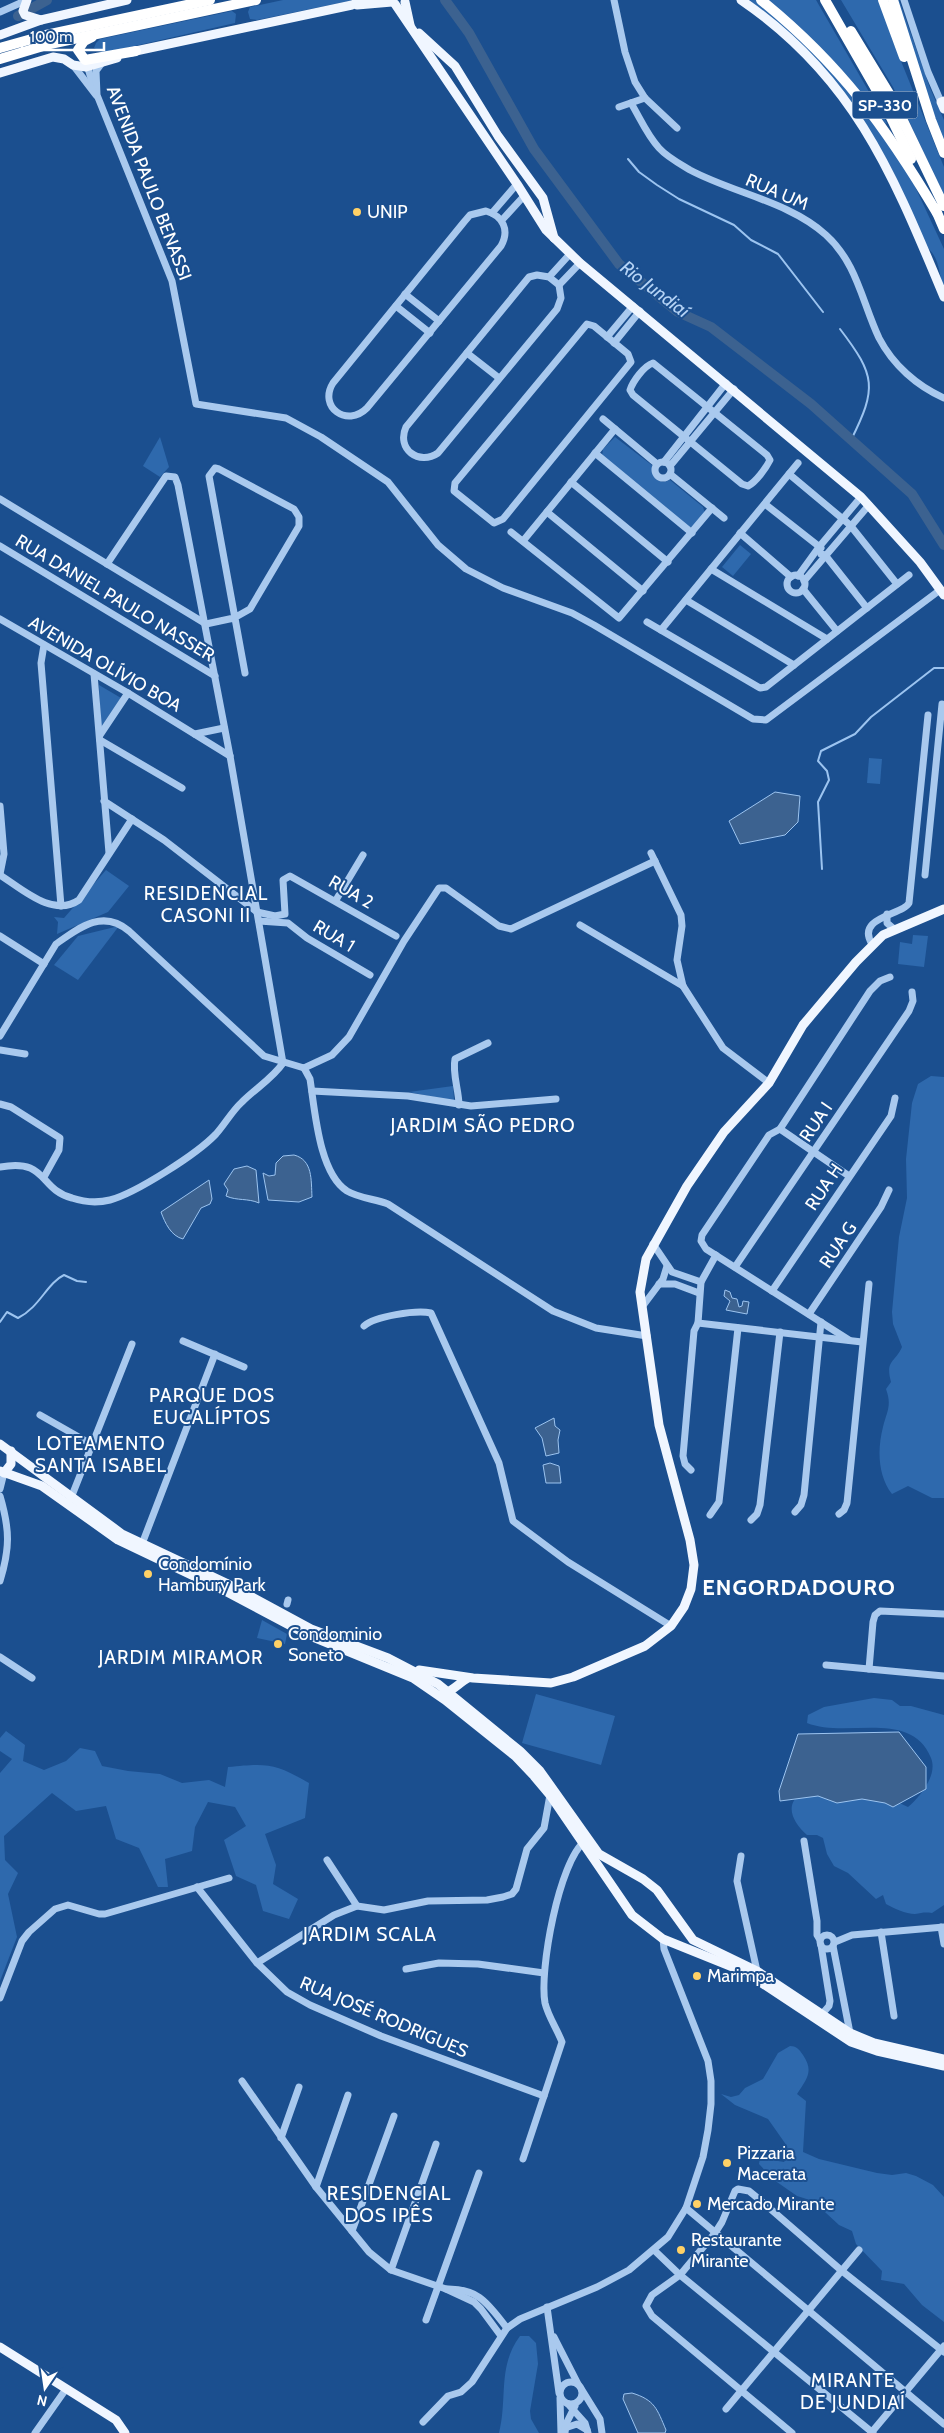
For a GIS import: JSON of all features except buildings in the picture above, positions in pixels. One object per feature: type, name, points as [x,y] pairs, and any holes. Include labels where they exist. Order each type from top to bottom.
[{"type":"highway","points":[[0,48],[46,35],[210,0]]},
{"type":"highway","points":[[0,60],[18,52],[256,0]]},
{"type":"highway","points":[[761,0],[810,42],[855,89],[941,210]]},
{"type":"highway","name":"SP-330","points":[[825,0],[884,103],[941,210]]},
{"type":"highway","name":"SP-330","points":[[832,0],[892,100],[941,210],[944,229]]},
{"type":"highway","points":[[883,0],[896,37],[944,153]]},
{"type":"highway","points":[[893,0],[931,120]]},
{"type":"highway","points":[[113,30],[94,36],[80,45],[79,54],[86,64],[136,51]]},
{"type":"main road","points":[[0,34],[38,19],[127,0]]},
{"type":"main road","points":[[0,73],[53,57],[64,59],[73,65],[102,63],[136,51],[352,4],[362,0]]},
{"type":"main road","points":[[741,0],[807,54],[851,106],[886,165],[944,298]]},
{"type":"main road","points":[[352,4],[406,1],[410,26],[455,66],[498,136],[541,195],[554,238]]},
{"type":"main road","points":[[26,2],[25,16],[38,19]]},
{"type":"main road","points":[[392,2],[444,75],[546,230],[580,263],[861,497],[920,562],[942,592]]},
{"type":"main road","points":[[444,75],[443,70],[446,66],[455,66]]},
{"type":"main road","points":[[526,199],[538,202],[541,195]]},
{"type":"main road","points":[[413,1674],[551,1683],[573,1677],[645,1646],[671,1626],[684,1607],[691,1589],[694,1565],[690,1540],[659,1425],[642,1307],[641,1279],[646,1260],[653,1244],[687,1186],[724,1132],[769,1083],[803,1025],[872,944],[894,929],[944,909]]},
{"type":"main road","points":[[0,1444],[101,1521],[142,1544],[218,1580],[311,1630],[413,1674],[508,1751],[550,1795],[585,1841],[599,1854],[610,1862],[643,1879],[657,1890],[693,1940],[757,1971],[850,2033],[874,2043],[944,2059]]},
{"type":"main road","points":[[11,1451],[11,1464],[2,1472],[42,1486],[118,1540],[227,1592],[287,1625],[452,1689],[540,1771],[585,1841],[601,1870],[632,1915],[663,1940],[745,1972],[851,2042],[877,2051],[944,2066]]},
{"type":"main road","points":[[450,1675],[452,1689]]},
{"type":"main road","points":[[452,1689],[468,1678]]},
{"type":"main road","points":[[601,1870],[610,1862]]},
{"type":"main road","points":[[0,2348],[116,2420],[125,2433]]},
{"type":"street","points":[[614,0],[628,67],[645,98],[677,128]]},
{"type":"street","points":[[904,0],[928,72],[943,104]]},
{"type":"street","points":[[0,12],[26,2]]},
{"type":"street","name":"AVENIDA PAULO BENASSI","points":[[102,63],[96,71],[97,95],[172,281],[196,404],[286,418],[321,437],[388,482],[438,545],[466,569],[503,588],[572,614],[594,625],[753,719],[766,720],[942,592]]},
{"type":"street","points":[[86,64],[97,95]]},
{"type":"street","points":[[73,65],[97,95]]},
{"type":"street","points":[[619,106],[645,98]]},
{"type":"street","name":"RUA UM","points":[[631,103],[660,150],[678,163],[703,177],[791,212],[826,235],[841,252],[855,274],[879,337],[888,352],[902,370],[926,390],[944,398]]},
{"type":"street","points":[[492,213],[517,184]]},
{"type":"street","points":[[505,196],[514,206]]},
{"type":"street","points":[[502,220],[514,206],[526,199]]},
{"type":"street","points":[[478,212],[492,213],[502,220],[505,234],[501,246],[363,413],[352,417],[335,410],[329,400],[330,388],[470,215],[478,212]]},
{"type":"street","points":[[549,277],[570,254]]},
{"type":"street","points":[[559,285],[580,263]]},
{"type":"street","points":[[537,275],[549,277],[559,285],[561,298],[557,309],[438,453],[427,458],[415,457],[410,453],[403,438],[406,427],[529,277],[537,275]]},
{"type":"street","points":[[405,294],[439,321]]},
{"type":"street","points":[[396,306],[430,333]]},
{"type":"street","points":[[607,337],[636,309]]},
{"type":"street","points":[[614,343],[636,309]]},
{"type":"street","points":[[587,324],[594,326],[607,337],[631,358],[629,365],[503,519],[497,523],[491,521],[454,491],[455,483],[584,326],[587,324]]},
{"type":"street","points":[[467,353],[499,378]]},
{"type":"street","points":[[653,363],[714,412],[767,455],[770,460],[748,486],[742,484],[690,442],[633,395],[630,390],[632,384],[648,364],[653,363]]},
{"type":"street","points":[[664,464],[707,406],[730,386]]},
{"type":"street","points":[[670,474],[665,477],[660,476],[655,470],[690,442],[714,412],[730,386]]},
{"type":"street","points":[[603,419],[664,464],[670,474],[724,518]]},
{"type":"street","points":[[523,541],[615,429]]},
{"type":"street","points":[[594,453],[692,533]]},
{"type":"street","points":[[661,630],[798,463]]},
{"type":"street","points":[[0,499],[206,624],[234,618],[250,609],[296,534],[299,526],[299,517],[294,509],[226,471],[215,468],[209,476],[234,618],[244,674]]},
{"type":"street","points":[[789,474],[850,525],[897,584]]},
{"type":"street","points":[[0,1167],[24,1165],[44,1177],[59,1191],[76,1199],[95,1202],[126,1194],[202,1147],[216,1134],[236,1108],[255,1088],[277,1072],[283,1063],[206,624],[175,477],[169,475],[107,564]]},
{"type":"street","points":[[571,482],[668,562]]},
{"type":"street","points":[[799,581],[819,547],[861,497]]},
{"type":"street","points":[[764,504],[819,547],[825,549],[825,555],[867,608]]},
{"type":"street","points":[[799,581],[825,555],[868,504]]},
{"type":"street","points":[[511,532],[619,618],[712,508]]},
{"type":"street","points":[[547,512],[644,590]]},
{"type":"street","points":[[740,533],[799,581],[837,631]]},
{"type":"street","name":"RUA DANIEL PAULO NASSER","points":[[0,546],[215,676]]},
{"type":"street","points":[[711,569],[827,639]]},
{"type":"street","points":[[648,622],[760,688],[766,687],[910,575]]},
{"type":"street","points":[[686,600],[794,665]]},
{"type":"street","name":"AVENIDA OLÍVIO BOA","points":[[0,619],[230,756]]},
{"type":"street","points":[[44,645],[41,663],[61,906]]},
{"type":"street","points":[[94,674],[109,854]]},
{"type":"street","points":[[100,738],[128,694]]},
{"type":"street","points":[[912,870],[925,873],[942,704]]},
{"type":"street","points":[[872,944],[869,935],[873,924],[887,914],[908,904],[928,719],[940,725]]},
{"type":"street","points":[[195,734],[224,728]]},
{"type":"street","points":[[100,738],[182,788]]},
{"type":"street","points":[[104,801],[164,840],[257,912],[284,918]]},
{"type":"street","points":[[0,806],[4,854],[0,874],[38,899],[52,905],[61,906],[71,905],[79,900],[132,819]]},
{"type":"street","points":[[651,853],[682,915],[677,960],[683,986],[723,1048],[769,1083]]},
{"type":"street","points":[[336,900],[363,855]]},
{"type":"street","points":[[0,1036],[56,944],[69,934],[104,919],[119,922],[264,1056],[304,1068],[332,1055],[349,1037],[404,941],[438,888],[446,888],[499,926],[511,929],[655,860]]},
{"type":"street","name":"RUA 2","points":[[284,918],[283,880],[290,876],[336,900],[396,936]]},
{"type":"street","points":[[887,914],[887,923],[894,929]]},
{"type":"street","points":[[259,921],[284,918]]},
{"type":"street","name":"RUA 1","points":[[284,918],[307,938],[370,975]]},
{"type":"street","points":[[580,925],[683,986]]},
{"type":"street","points":[[0,936],[44,964]]},
{"type":"street","points":[[848,1340],[716,1256],[702,1245],[702,1235],[769,1135],[780,1129],[870,991],[880,982],[890,977]]},
{"type":"street","name":"RUA I","points":[[735,1267],[909,1011],[913,1002],[912,992]]},
{"type":"street","points":[[459,1105],[459,1089],[454,1066],[455,1060],[488,1043]]},
{"type":"street","points":[[0,1050],[25,1054]]},
{"type":"street","points":[[304,1068],[310,1079],[328,1167],[340,1186],[361,1197],[388,1204],[553,1311],[596,1328],[647,1336]]},
{"type":"street","points":[[312,1091],[408,1096],[459,1105],[556,1099]]},
{"type":"street","name":"RUA H","points":[[772,1291],[891,1116],[895,1098]]},
{"type":"street","points":[[0,1104],[11,1107],[60,1138],[59,1150],[44,1177]]},
{"type":"street","points":[[780,1129],[849,1176]]},
{"type":"street","name":"RUA G","points":[[809,1314],[881,1207],[889,1190]]},
{"type":"street","points":[[653,1244],[672,1272],[701,1282]]},
{"type":"street","points":[[690,1470],[685,1464],[683,1456],[694,1331],[698,1323],[701,1282],[716,1256]]},
{"type":"street","points":[[642,1307],[663,1279],[667,1266]]},
{"type":"street","points":[[659,1284],[675,1284],[699,1293]]},
{"type":"street","points":[[839,1514],[844,1510],[847,1503],[869,1284]]},
{"type":"street","points":[[364,1326],[370,1321],[381,1318],[431,1313],[499,1463],[513,1521],[568,1562],[671,1626]]},
{"type":"street","points":[[795,1512],[801,1505],[804,1495],[821,1322]]},
{"type":"street","points":[[698,1323],[862,1342]]},
{"type":"street","points":[[710,1516],[719,1502],[738,1328]]},
{"type":"street","points":[[751,1520],[757,1514],[760,1505],[780,1332]]},
{"type":"street","points":[[184,1341],[244,1367]]},
{"type":"street","points":[[71,1498],[132,1344]]},
{"type":"street","points":[[142,1544],[216,1354]]},
{"type":"street","points":[[40,1415],[91,1444]]},
{"type":"street","points":[[0,1489],[2,1472]]},
{"type":"street","points":[[0,1496],[7,1519],[9,1538],[7,1557],[0,1581]]},
{"type":"street","points":[[870,1669],[875,1615],[887,1610],[944,1614]]},
{"type":"street","points":[[0,1657],[32,1678]]},
{"type":"street","points":[[826,1665],[944,1676]]},
{"type":"street","points":[[257,1963],[334,1915],[356,1906],[384,1910],[428,1901],[488,1900],[512,1894],[516,1889],[527,1849],[544,1828],[550,1795]]},
{"type":"street","points":[[523,2159],[562,2042],[545,2002],[544,1973],[554,1909],[573,1855],[585,1841]]},
{"type":"street","points":[[804,1841],[817,1921],[817,1935],[823,1938],[943,1927],[944,1944]]},
{"type":"street","points":[[741,1856],[737,1881],[757,1971]]},
{"type":"street","points":[[326,1860],[356,1906]]},
{"type":"street","points":[[0,1998],[22,1941],[29,1932],[55,1909],[68,1905],[105,1914],[228,1878]]},
{"type":"street","name":"RUA JOSÉ RODRIGUES","points":[[197,1888],[257,1963],[287,1992],[310,2005],[451,2064],[544,2096]]},
{"type":"street","points":[[881,1932],[894,2016]]},
{"type":"street","points":[[823,1938],[831,1935],[834,1944],[838,1977],[850,2033]]},
{"type":"street","points":[[823,1938],[828,1949],[852,1935]]},
{"type":"street","points":[[822,2014],[829,2006],[830,2001],[826,1979],[823,1938]]},
{"type":"street","points":[[423,2422],[448,2396],[461,2392],[472,2382],[507,2328],[520,2319],[597,2287],[629,2270],[654,2250],[674,2228],[686,2208],[702,2157],[708,2130],[711,2081],[708,2061],[664,1949],[663,1940]]},
{"type":"street","points":[[406,1969],[439,1963],[478,1964],[544,1973]]},
{"type":"street","points":[[826,1979],[838,1977]]},
{"type":"street","points":[[242,2081],[316,2187],[369,2252],[391,2270],[446,2289],[482,2308],[501,2336]]},
{"type":"street","points":[[281,2138],[298,2087]]},
{"type":"street","points":[[316,2187],[348,2095]]},
{"type":"street","points":[[352,2231],[394,2116]]},
{"type":"street","points":[[391,2270],[436,2144]]},
{"type":"street","points":[[426,2320],[479,2173]]},
{"type":"street","points":[[654,2250],[680,2275],[872,2433],[943,2349],[842,2271],[749,2191],[738,2189],[715,2232],[680,2275],[652,2295],[647,2300],[646,2306],[648,2311],[792,2433]]},
{"type":"street","points":[[686,2208],[944,2424]]},
{"type":"street","points":[[726,2409],[859,2250]]},
{"type":"street","points":[[446,2289],[463,2288],[479,2296],[507,2328]]},
{"type":"street","points":[[547,2307],[552,2331],[564,2431]]},
{"type":"street","points":[[552,2331],[578,2384],[600,2419],[602,2433]]},
{"type":"street","points":[[560,2395],[566,2382],[578,2384]]},
{"type":"street","points":[[35,2433],[66,2389]]},
{"type":"street","points":[[564,2431],[571,2406],[577,2402],[582,2390]]},
{"type":"street","points":[[560,2395],[585,2423],[589,2432]]},
{"type":"street","points":[[564,2431],[577,2424],[589,2432]]},
{"type":"shaded area","points":[[283,0],[354,0],[257,20],[250,19],[248,12],[250,7]]},
{"type":"shaded area","points":[[745,0],[756,0],[819,55],[905,165],[944,249],[944,290],[934,255],[925,246],[888,162],[860,114],[842,91]]},
{"type":"shaded area","points":[[765,0],[816,0],[886,124],[843,71]]},
{"type":"shaded area","points":[[841,0],[880,0],[892,39],[944,167],[944,196],[893,87]]},
{"type":"shaded area","points":[[895,0],[899,0],[930,88],[944,120],[944,146]]},
{"type":"shaded area","points":[[232,11],[236,14],[235,23],[104,53],[94,48],[100,39]]},
{"type":"shaded area","points":[[160,437],[169,467],[160,477],[143,466]]},
{"type":"shaded area","points":[[615,437],[653,466],[652,470],[656,479],[662,482],[670,480],[703,507],[705,513],[693,527],[689,527],[602,456],[603,449]]},
{"type":"shaded area","points":[[740,545],[751,554],[733,576],[722,567]]},
{"type":"shaded area","points":[[99,685],[121,698],[101,727]]},
{"type":"shaded area","points":[[869,758],[882,759],[880,784],[867,783]]},
{"type":"shaded area","points":[[775,792],[800,796],[798,822],[785,835],[740,844],[729,821]]},
{"type":"shaded area","points":[[106,870],[129,886],[108,912],[57,934],[58,922],[54,917],[64,918]]},
{"type":"shaded area","points":[[119,926],[78,980],[54,965],[78,936]]},
{"type":"shaded area","points":[[913,935],[928,936],[924,967],[898,964],[900,942],[912,944]]},
{"type":"shaded area","points":[[931,1076],[944,1077],[944,1498],[932,1498],[908,1486],[892,1494],[881,1471],[880,1462],[881,1436],[889,1404],[886,1389],[891,1382],[889,1370],[890,1365],[902,1347],[893,1324],[892,1312],[899,1237],[907,1198],[906,1159],[912,1103],[918,1084]]},
{"type":"shaded area","points":[[453,1086],[454,1100],[409,1092]]},
{"type":"shaded area","points":[[294,1155],[305,1161],[308,1166],[312,1197],[299,1202],[268,1200],[263,1173],[269,1176],[275,1175],[276,1163],[283,1156]]},
{"type":"shaded area","points":[[247,1166],[256,1170],[259,1203],[226,1196],[228,1190],[224,1184],[234,1169]]},
{"type":"shaded area","points":[[209,1180],[212,1199],[210,1204],[201,1208],[183,1239],[175,1235],[164,1220],[161,1212]]},
{"type":"shaded area","points":[[725,1290],[730,1292],[732,1298],[737,1299],[739,1307],[742,1306],[743,1301],[749,1302],[747,1314],[726,1310],[730,1301],[724,1296]]},
{"type":"shaded area","points":[[554,1418],[555,1426],[560,1430],[558,1440],[559,1453],[546,1456],[542,1438],[535,1428]]},
{"type":"shaded area","points":[[550,1463],[559,1466],[561,1483],[546,1483],[543,1465]]},
{"type":"shaded area","points":[[262,1620],[287,1634],[285,1644],[257,1638]]},
{"type":"shaded area","points":[[536,1694],[615,1716],[601,1765],[522,1743]]},
{"type":"shaded area","points":[[874,1698],[892,1700],[900,1706],[911,1706],[944,1715],[944,1905],[932,1913],[908,1913],[886,1904],[883,1895],[876,1899],[848,1873],[834,1866],[827,1854],[823,1838],[817,1835],[807,1835],[797,1824],[792,1813],[792,1807],[797,1796],[804,1792],[880,1794],[908,1807],[918,1798],[927,1785],[933,1765],[922,1743],[909,1734],[893,1729],[823,1727],[807,1723],[808,1715],[824,1707]]},
{"type":"shaded area","points":[[6,1731],[25,1745],[23,1761],[44,1770],[66,1761],[80,1748],[95,1751],[102,1766],[160,1774],[182,1783],[209,1780],[225,1787],[228,1767],[262,1765],[279,1768],[309,1783],[305,1818],[265,1834],[276,1865],[273,1884],[298,1899],[289,1919],[263,1911],[256,1885],[236,1876],[224,1840],[246,1826],[235,1807],[208,1802],[195,1827],[192,1851],[165,1859],[168,1887],[158,1887],[139,1848],[116,1839],[106,1806],[76,1811],[52,1793],[4,1836],[5,1860],[18,1873],[8,1894],[17,1937],[0,1981],[0,1773],[12,1759],[0,1751],[0,1738]]},
{"type":"shaded area","points":[[899,1732],[926,1767],[926,1789],[893,1807],[885,1803],[862,1799],[837,1803],[818,1796],[780,1801],[779,1791],[798,1734]]},
{"type":"shaded area","points":[[790,2046],[799,2050],[803,2055],[809,2070],[797,2094],[806,2101],[803,2152],[819,2159],[877,2173],[892,2175],[906,2173],[916,2176],[933,2185],[944,2197],[944,2322],[922,2305],[904,2284],[881,2280],[882,2271],[856,2244],[852,2231],[839,2225],[813,2201],[797,2196],[774,2180],[759,2164],[760,2158],[784,2162],[789,2155],[787,2146],[768,2119],[735,2105],[721,2094],[731,2097],[739,2095],[745,2088],[763,2079],[778,2053]]},
{"type":"shaded area","points":[[520,2336],[529,2336],[536,2343],[538,2364],[530,2411],[531,2419],[539,2433],[499,2433],[508,2359]]},
{"type":"shaded area","points":[[632,2393],[646,2399],[654,2406],[666,2430],[665,2433],[638,2433],[623,2399],[624,2394]]},
{"type":"waterway","points":[[18,16],[47,0]]},
{"type":"waterway","name":"Rio Jundiaí","points":[[445,0],[469,33],[534,149],[619,264],[678,312],[711,327],[811,404],[912,494],[944,545]]},
{"type":"waterway","points":[[628,159],[639,172],[679,199],[734,225],[751,240],[778,254],[823,312]]},
{"type":"waterway","points":[[840,329],[861,359],[869,383],[865,407],[851,440]]},
{"type":"waterway","points":[[822,869],[818,802],[829,780],[827,771],[818,761],[821,751],[855,734],[871,717],[934,668],[944,668]]},
{"type":"waterway","points":[[0,1322],[7,1312],[18,1318],[26,1313],[64,1275],[77,1281],[86,1282]]},
{"type":"place","name":"UNIP","points":[[357,212]]},
{"type":"place","name":"Condomínio Hambury Park","points":[[148,1574]]},
{"type":"place","name":"Condominio Soneto","points":[[278,1644]]},
{"type":"place","name":"Marimpa","points":[[697,1976]]},
{"type":"place","name":"Pizzaria Macerata","points":[[727,2163]]},
{"type":"place","name":"Mercado Mirante","points":[[697,2204]]},
{"type":"place","name":"Restaurante Mirante","points":[[681,2250]]},
{"type":"district","name":"RESIDENCIAL CASONI II","points":[[206,904]]},
{"type":"district","name":"JARDIM SÃO PEDRO","points":[[483,1125]]},
{"type":"district","name":"PARQUE DOS EUCALÍPTOS","points":[[212,1406]]},
{"type":"district","name":"LOTEAMENTO SANTA ISABEL","points":[[101,1454]]},
{"type":"district","name":"ENGORDADOURO","points":[[799,1587]]},
{"type":"district","name":"JARDIM MIRAMOR","points":[[181,1657]]},
{"type":"district","name":"JARDIM SCALA","points":[[370,1934]]},
{"type":"district","name":"RESIDENCIAL DOS IPÊS","points":[[389,2204]]},
{"type":"district","name":"MIRANTE DE JUNDIAÍ","points":[[853,2391]]}]
